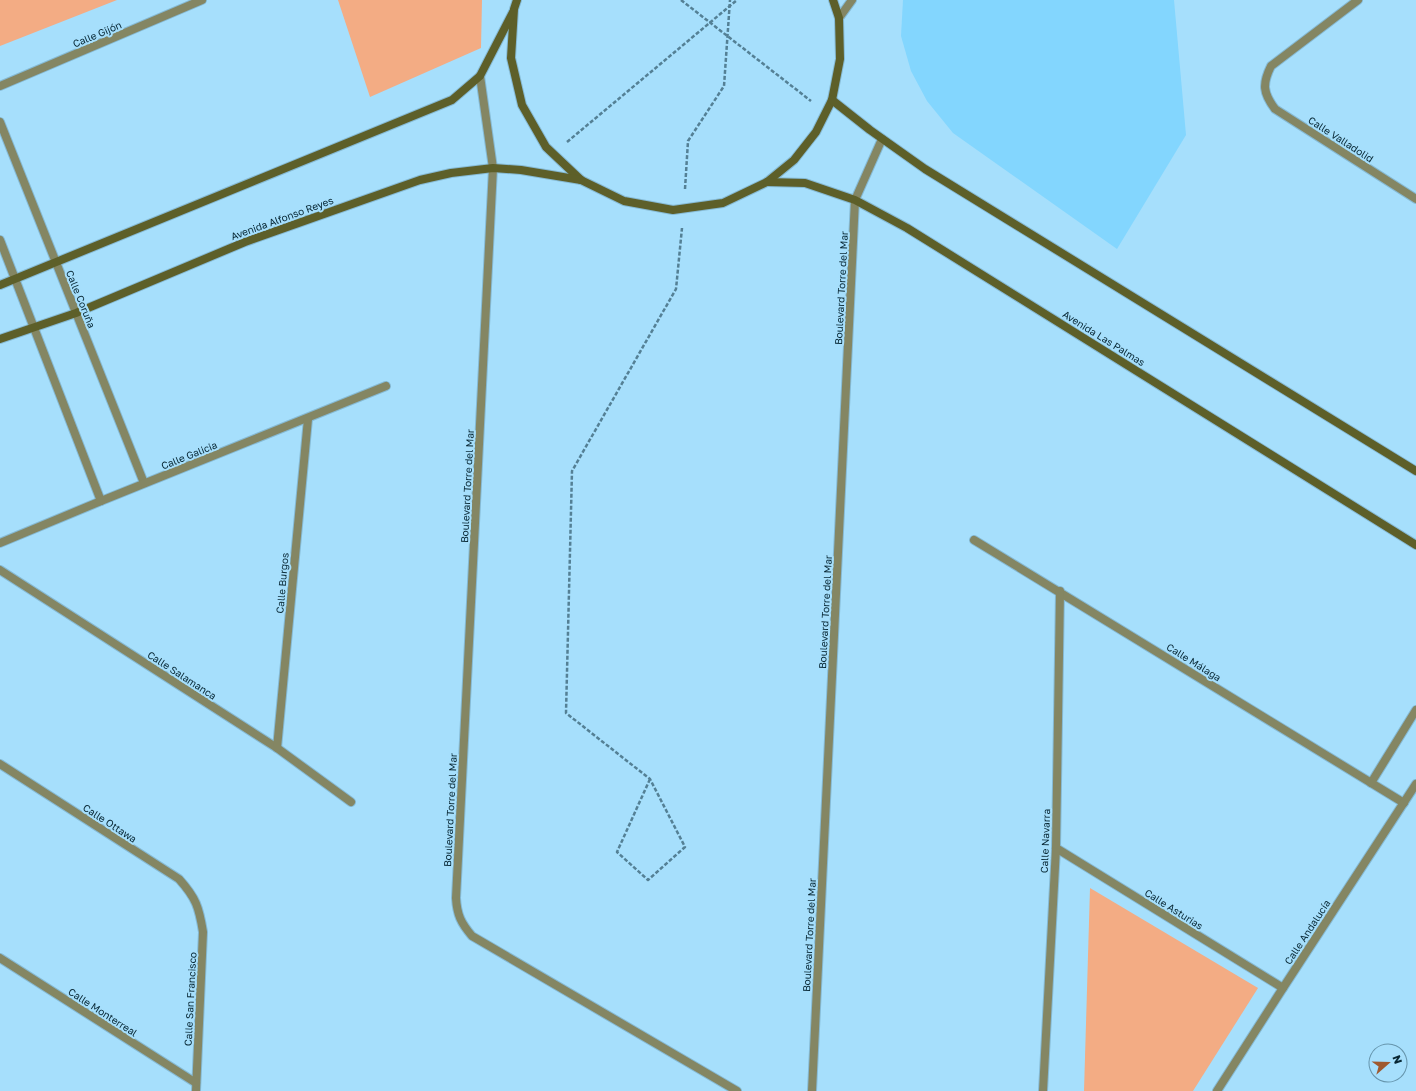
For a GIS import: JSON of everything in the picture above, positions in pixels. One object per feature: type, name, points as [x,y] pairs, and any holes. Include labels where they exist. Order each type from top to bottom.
[{"type":"street","name":"Calle Gijón","points":[[0,86],[202,0]]},
{"type":"street","points":[[0,285],[452,100],[480,76],[514,10],[517,0]]},
{"type":"street","points":[[514,10],[511,58],[522,105],[546,147],[581,180],[624,202],[673,210],[723,203],[768,182],[794,160],[816,132],[832,100],[840,59],[838,18],[833,0]]},
{"type":"street","points":[[838,18],[852,0]]},
{"type":"street","name":"Calle Valladolid","points":[[1358,0],[1271,66],[1266,76],[1265,88],[1268,99],[1275,109],[1416,199]]},
{"type":"street","name":"Boulevard Torre del Mar","points":[[480,76],[493,168],[456,898],[457,910],[462,925],[472,936],[737,1091]]},
{"type":"street","points":[[832,100],[882,139],[932,173],[1416,471]]},
{"type":"street","name":"Calle Coruña","points":[[0,122],[144,484]]},
{"type":"street","name":"Boulevard Torre del Mar","points":[[812,1091],[855,200],[882,139]]},
{"type":"street","name":"Avenida Alfonso Reyes","points":[[0,338],[76,313],[245,242],[420,180],[451,173],[493,168],[521,170],[581,180]]},
{"type":"street","name":"Avenida Las Palmas","points":[[768,182],[806,183],[855,200],[907,228],[1416,545]]},
{"type":"street","points":[[0,240],[101,501]]},
{"type":"street","name":"Calle Galicia","points":[[0,544],[101,501],[308,419],[386,386]]},
{"type":"street","name":"Calle Burgos","points":[[277,748],[308,419]]},
{"type":"street","name":"Calle Málaga","points":[[974,540],[1060,591],[1404,803]]},
{"type":"street","name":"Calle Salamanca","points":[[0,570],[277,748],[352,802]]},
{"type":"street","name":"Calle Navarra","points":[[1044,1091],[1056,848],[1060,591]]},
{"type":"street","points":[[1372,783],[1416,710]]},
{"type":"street","name":"Calle Ottawa","points":[[0,764],[179,879],[191,892],[199,909]]},
{"type":"street","name":"Calle Andalucía","points":[[1217,1091],[1416,784]]},
{"type":"street","name":"Calle Asturias","points":[[1056,848],[1283,988]]},
{"type":"street","name":"Calle San Francisco","points":[[196,1087],[203,932],[199,909]]},
{"type":"street","name":"Calle Monterreal","points":[[0,958],[196,1087]]},
{"type":"path","points":[[680,0],[826,112]]},
{"type":"path","points":[[650,779],[617,852],[648,880],[685,847],[650,779],[566,713],[572,471],[676,289],[684,208],[688,141],[724,86],[730,0]]},
{"type":"path","points":[[553,153],[737,0]]},
{"type":"shaded area","points":[[0,0],[117,0],[0,46]]},
{"type":"shaded area","points":[[338,0],[482,0],[481,48],[370,97]]},
{"type":"shaded area","points":[[903,0],[1174,0],[1186,135],[1117,249],[953,133],[927,101],[911,71],[901,36]]},
{"type":"shaded area","points":[[1090,888],[1258,988],[1193,1091],[1084,1091]]}]
